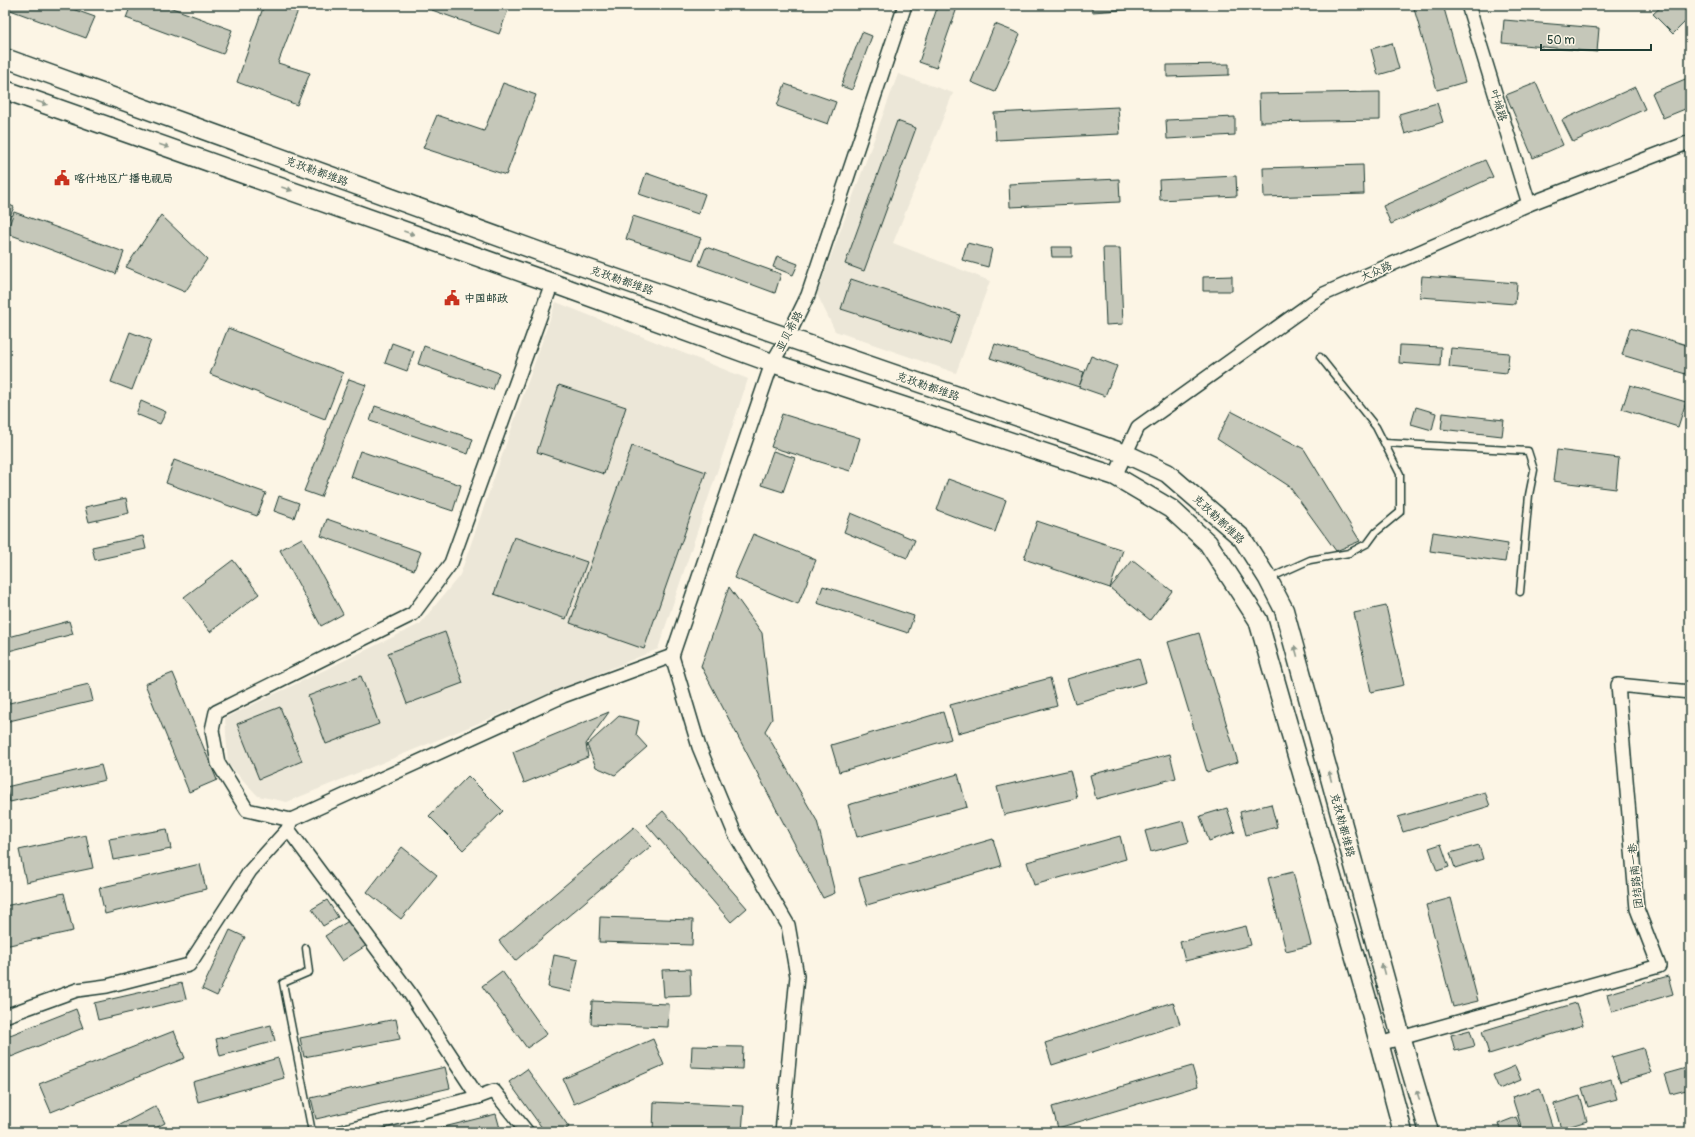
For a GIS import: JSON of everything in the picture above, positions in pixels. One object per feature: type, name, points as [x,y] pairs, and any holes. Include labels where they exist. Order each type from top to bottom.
[{"type":"main road","name":"克孜勒都维路","points":[[5,58],[560,259],[1126,454],[1167,473],[1242,538],[1268,579],[1284,610],[1401,1038],[1429,1132]]},
{"type":"main road","points":[[5,90],[552,283],[772,363],[1115,476],[1171,509],[1208,543],[1258,620],[1403,1132]]},
{"type":"street","name":"亚贝希路","points":[[672,656],[772,363],[787,338],[808,295],[905,5]]},
{"type":"street","name":"叶城路","points":[[1468,5],[1529,204]]},
{"type":"street","name":"大众路","points":[[1115,476],[1138,427],[1324,294],[1529,204],[1690,142]]},
{"type":"street","points":[[478,1097],[409,992],[289,825],[247,810],[218,763],[212,730],[216,712],[414,614],[451,563],[552,283]]},
{"type":"street","points":[[5,1016],[77,990],[107,986],[188,965],[250,871],[289,825],[563,696],[672,656],[699,747],[735,834],[788,925],[797,976],[782,1132]]},
{"type":"street","name":"团结路南一巷","points":[[1379,1044],[1659,966],[1636,909],[1618,685],[1690,692]]},
{"type":"street","points":[[341,1132],[478,1097],[494,1091],[527,1132]]},
{"type":"lane","points":[[1268,579],[1310,560],[1348,552],[1368,543],[1376,532],[1400,512],[1400,474],[1385,443],[1376,427],[1320,357]]},
{"type":"lane","points":[[1385,443],[1528,451],[1534,470],[1529,495],[1520,592]]},
{"type":"lane","points":[[306,948],[309,972],[282,983],[312,1132]]},
{"type":"shaded area","points":[[898,74],[953,93],[893,243],[990,281],[956,373],[835,331],[817,294]]},
{"type":"shaded area","points":[[556,302],[748,379],[658,649],[287,802],[258,796],[228,764],[225,718],[420,624],[460,575]]},
{"type":"building","points":[[5,5],[61,5],[95,17],[86,38],[5,8]]},
{"type":"building","points":[[131,5],[164,5],[232,30],[223,54],[126,18]]},
{"type":"building","points":[[264,5],[300,5],[278,63],[310,73],[297,105],[237,82]]},
{"type":"building","points":[[418,5],[494,5],[508,10],[499,34]]},
{"type":"building","points":[[938,5],[958,5],[936,68],[919,62]]},
{"type":"building","points":[[1092,5],[1193,5],[1092,12]]},
{"type":"building","points":[[1413,5],[1443,5],[1465,82],[1437,90]]},
{"type":"building","points":[[1663,5],[1690,5],[1690,17],[1673,34],[1653,14]]},
{"type":"building","points":[[1504,20],[1599,28],[1597,52],[1502,43]]},
{"type":"building","points":[[995,24],[1020,34],[995,92],[971,82]]},
{"type":"building","points":[[862,32],[872,36],[852,90],[841,86]]},
{"type":"building","points":[[1392,43],[1399,69],[1378,75],[1371,49]]},
{"type":"building","points":[[1229,64],[1229,75],[1167,77],[1167,65]]},
{"type":"building","points":[[1690,77],[1690,107],[1663,118],[1652,93]]},
{"type":"building","points":[[503,83],[536,95],[506,175],[423,148],[437,115],[484,131]]},
{"type":"building","points":[[1536,83],[1563,145],[1533,158],[1506,95]]},
{"type":"building","points":[[785,84],[836,102],[828,124],[777,106]]},
{"type":"building","points":[[1635,87],[1645,109],[1573,142],[1562,120]]},
{"type":"building","points":[[1380,92],[1380,120],[1260,122],[1259,94]]},
{"type":"building","points":[[1437,103],[1443,122],[1405,134],[1399,114]]},
{"type":"building","points":[[1118,107],[1120,134],[996,140],[994,113]]},
{"type":"building","points":[[1235,117],[1235,135],[1167,139],[1166,120]]},
{"type":"building","points":[[897,121],[916,128],[864,271],[845,264]]},
{"type":"building","points":[[1485,160],[1493,177],[1391,224],[1383,206]]},
{"type":"building","points":[[1363,165],[1364,194],[1264,197],[1263,168]]},
{"type":"building","points":[[646,173],[705,194],[698,214],[639,194]]},
{"type":"building","points":[[1236,176],[1237,196],[1160,200],[1159,180]]},
{"type":"building","points":[[1119,179],[1120,202],[1010,207],[1009,184]]},
{"type":"building","points":[[5,203],[14,207],[5,228]]},
{"type":"building","points":[[14,212],[124,252],[116,274],[6,233]]},
{"type":"building","points":[[161,215],[207,259],[185,292],[126,267]]},
{"type":"building","points":[[633,216],[701,238],[693,260],[626,239]]},
{"type":"building","points":[[967,243],[992,249],[988,267],[962,260]]},
{"type":"building","points":[[706,247],[781,274],[775,293],[699,265]]},
{"type":"building","points":[[1051,247],[1072,247],[1072,257],[1052,257]]},
{"type":"building","points":[[1103,248],[1120,248],[1123,324],[1106,325]]},
{"type":"building","points":[[777,256],[798,264],[793,275],[773,267]]},
{"type":"building","points":[[1232,276],[1232,291],[1203,291],[1203,277]]},
{"type":"building","points":[[1422,276],[1517,283],[1515,304],[1420,297]]},
{"type":"building","points":[[851,279],[960,315],[950,344],[841,309]]},
{"type":"building","points":[[228,328],[343,373],[325,419],[210,374]]},
{"type":"building","points":[[1630,328],[1690,346],[1689,375],[1622,355]]},
{"type":"building","points":[[130,332],[151,340],[132,390],[111,382]]},
{"type":"building","points":[[392,343],[414,351],[407,371],[385,363]]},
{"type":"building","points":[[995,344],[1084,372],[1079,387],[990,358]]},
{"type":"building","points":[[1400,345],[1441,347],[1440,366],[1399,363]]},
{"type":"building","points":[[424,346],[499,373],[493,390],[418,364]]},
{"type":"building","points":[[1451,348],[1509,353],[1507,373],[1449,367]]},
{"type":"building","points":[[1091,356],[1117,366],[1105,396],[1079,387]]},
{"type":"building","points":[[349,379],[366,385],[321,497],[304,491]]},
{"type":"building","points":[[559,385],[626,407],[604,474],[537,452]]},
{"type":"building","points":[[1630,385],[1686,402],[1678,427],[1622,409]]},
{"type":"building","points":[[141,401],[166,412],[160,424],[136,414]]},
{"type":"building","points":[[375,406],[473,439],[468,454],[370,421]]},
{"type":"building","points":[[1416,407],[1436,413],[1432,430],[1411,424]]},
{"type":"building","points":[[1231,411],[1304,449],[1360,541],[1336,551],[1289,486],[1217,439]]},
{"type":"building","points":[[1443,413],[1504,420],[1502,436],[1441,429]]},
{"type":"building","points":[[782,414],[860,438],[850,471],[771,447]]},
{"type":"building","points":[[632,446],[706,472],[644,649],[570,623]]},
{"type":"building","points":[[1557,450],[1619,458],[1616,489],[1553,481]]},
{"type":"building","points":[[360,451],[461,485],[453,511],[351,477]]},
{"type":"building","points":[[773,451],[795,458],[783,492],[761,485]]},
{"type":"building","points":[[174,460],[266,493],[257,516],[166,483]]},
{"type":"building","points":[[948,479],[1006,500],[995,532],[937,510]]},
{"type":"building","points":[[279,496],[299,503],[294,518],[274,511]]},
{"type":"building","points":[[126,498],[129,513],[89,522],[85,507]]},
{"type":"building","points":[[851,513],[915,540],[907,558],[844,532]]},
{"type":"building","points":[[327,519],[421,552],[414,570],[321,536]]},
{"type":"building","points":[[1037,521],[1123,550],[1110,588],[1024,559]]},
{"type":"building","points":[[1433,532],[1508,544],[1505,562],[1430,551]]},
{"type":"building","points":[[753,534],[816,560],[798,604],[734,578]]},
{"type":"building","points":[[143,536],[146,549],[95,560],[92,547]]},
{"type":"building","points":[[514,537],[587,562],[566,619],[494,594]]},
{"type":"building","points":[[302,538],[343,614],[321,626],[280,550]]},
{"type":"building","points":[[233,560],[259,594],[210,632],[184,597]]},
{"type":"building","points":[[1133,560],[1172,591],[1150,620],[1110,588]]},
{"type":"building","points":[[823,586],[914,616],[908,633],[817,603]]},
{"type":"building","points":[[729,587],[762,633],[772,719],[765,731],[817,821],[835,893],[823,898],[701,666]]},
{"type":"building","points":[[1386,606],[1404,685],[1371,692],[1354,613]]},
{"type":"building","points":[[69,621],[73,634],[5,652],[5,638]]},
{"type":"building","points":[[445,632],[463,683],[407,704],[388,653]]},
{"type":"building","points":[[1199,633],[1238,762],[1207,772],[1168,642]]},
{"type":"building","points":[[1139,658],[1146,682],[1075,703],[1067,679]]},
{"type":"building","points":[[173,673],[217,780],[189,792],[145,684]]},
{"type":"building","points":[[361,676],[379,724],[326,744],[308,696]]},
{"type":"building","points":[[1050,678],[1057,706],[958,733],[950,705]]},
{"type":"building","points":[[89,684],[93,701],[5,722],[5,704]]},
{"type":"building","points":[[280,707],[302,761],[259,779],[237,724]]},
{"type":"building","points":[[609,712],[586,744],[588,757],[524,783],[513,752]]},
{"type":"building","points":[[943,712],[951,739],[839,772],[831,745]]},
{"type":"building","points":[[619,716],[639,721],[636,735],[647,747],[615,775],[596,767],[587,745]]},
{"type":"building","points":[[1170,754],[1176,778],[1096,799],[1090,775]]},
{"type":"building","points":[[101,765],[105,780],[10,802],[6,787]]},
{"type":"building","points":[[1070,770],[1077,798],[1004,815],[997,787]]},
{"type":"building","points":[[958,774],[967,807],[857,837],[848,805]]},
{"type":"building","points":[[468,776],[503,811],[463,850],[429,816]]},
{"type":"building","points":[[1485,792],[1490,806],[1403,832],[1398,817]]},
{"type":"building","points":[[1271,804],[1277,827],[1246,835],[1240,812]]},
{"type":"building","points":[[1227,808],[1235,832],[1209,841],[1200,816]]},
{"type":"building","points":[[663,811],[747,908],[731,922],[647,825]]},
{"type":"building","points":[[1183,821],[1189,842],[1151,852],[1145,831]]},
{"type":"building","points":[[634,827],[651,846],[515,961],[499,941]]},
{"type":"building","points":[[167,829],[171,849],[113,860],[109,839]]},
{"type":"building","points":[[86,835],[93,868],[26,882],[19,850]]},
{"type":"building","points":[[1120,836],[1126,859],[1034,885],[1027,862]]},
{"type":"building","points":[[993,839],[1001,866],[867,905],[859,878]]},
{"type":"building","points":[[1441,844],[1449,867],[1437,871],[1429,848]]},
{"type":"building","points":[[1479,845],[1483,859],[1455,868],[1450,853]]},
{"type":"building","points":[[402,847],[437,875],[401,919],[367,892]]},
{"type":"building","points":[[200,864],[206,889],[105,914],[99,888]]},
{"type":"building","points":[[1293,872],[1311,945],[1286,951],[1268,878]]},
{"type":"building","points":[[64,893],[73,931],[5,946],[5,906]]},
{"type":"building","points":[[1451,898],[1478,1001],[1453,1007],[1426,905]]},
{"type":"building","points":[[327,900],[338,917],[323,926],[312,909]]},
{"type":"building","points":[[600,917],[693,920],[692,945],[599,942]]},
{"type":"building","points":[[350,920],[367,945],[342,961],[325,936]]},
{"type":"building","points":[[1246,926],[1251,945],[1185,961],[1180,942]]},
{"type":"building","points":[[230,930],[245,937],[217,996],[202,989]]},
{"type":"building","points":[[554,955],[578,960],[571,992],[548,987]]},
{"type":"building","points":[[690,969],[691,996],[664,997],[662,970]]},
{"type":"building","points":[[502,971],[547,1034],[527,1048],[482,986]]},
{"type":"building","points":[[1668,976],[1673,994],[1612,1012],[1607,994]]},
{"type":"building","points":[[182,983],[186,999],[98,1020],[94,1003]]},
{"type":"building","points":[[592,1001],[669,1004],[668,1027],[591,1024]]},
{"type":"building","points":[[1173,1002],[1180,1024],[1052,1065],[1045,1043]]},
{"type":"building","points":[[1576,1003],[1583,1025],[1489,1054],[1482,1031]]},
{"type":"building","points":[[76,1009],[83,1028],[11,1057],[5,1042],[5,1037]]},
{"type":"building","points":[[396,1019],[400,1039],[304,1057],[300,1038]]},
{"type":"building","points":[[271,1025],[275,1041],[220,1056],[216,1039]]},
{"type":"building","points":[[1470,1030],[1475,1046],[1455,1051],[1451,1035]]},
{"type":"building","points":[[174,1031],[185,1058],[51,1112],[39,1084]]},
{"type":"building","points":[[653,1039],[664,1065],[574,1104],[563,1079]]},
{"type":"building","points":[[692,1046],[743,1047],[742,1069],[691,1067]]},
{"type":"building","points":[[1643,1048],[1651,1073],[1620,1082],[1612,1057]]},
{"type":"building","points":[[278,1058],[284,1078],[198,1102],[193,1082]]},
{"type":"building","points":[[1192,1066],[1198,1086],[1058,1128],[1052,1107]]},
{"type":"building","points":[[1515,1066],[1521,1080],[1499,1089],[1493,1075]]},
{"type":"building","points":[[445,1067],[450,1088],[316,1119],[311,1098]]},
{"type":"building","points":[[1690,1067],[1690,1089],[1671,1094],[1665,1074]]},
{"type":"building","points":[[527,1069],[569,1127],[562,1132],[545,1132],[509,1082]]},
{"type":"building","points":[[1611,1079],[1617,1099],[1588,1107],[1582,1088]]},
{"type":"building","points":[[1540,1088],[1554,1132],[1523,1132],[1512,1097]]},
{"type":"building","points":[[1580,1096],[1587,1121],[1561,1129],[1554,1104]]},
{"type":"building","points":[[654,1102],[744,1106],[742,1132],[653,1131]]},
{"type":"building","points":[[156,1106],[165,1123],[148,1132],[107,1132]]},
{"type":"building","points":[[496,1114],[501,1132],[424,1132]]},
{"type":"building","points":[[1516,1117],[1522,1132],[1501,1132],[1498,1124]]},
{"type":"building","points":[[285,1127],[286,1132],[265,1132]]},
{"type":"place","name":"喀什地区广播电视局","points":[[62,178]]},
{"type":"place","name":"中国邮政","points":[[452,298]]}]
